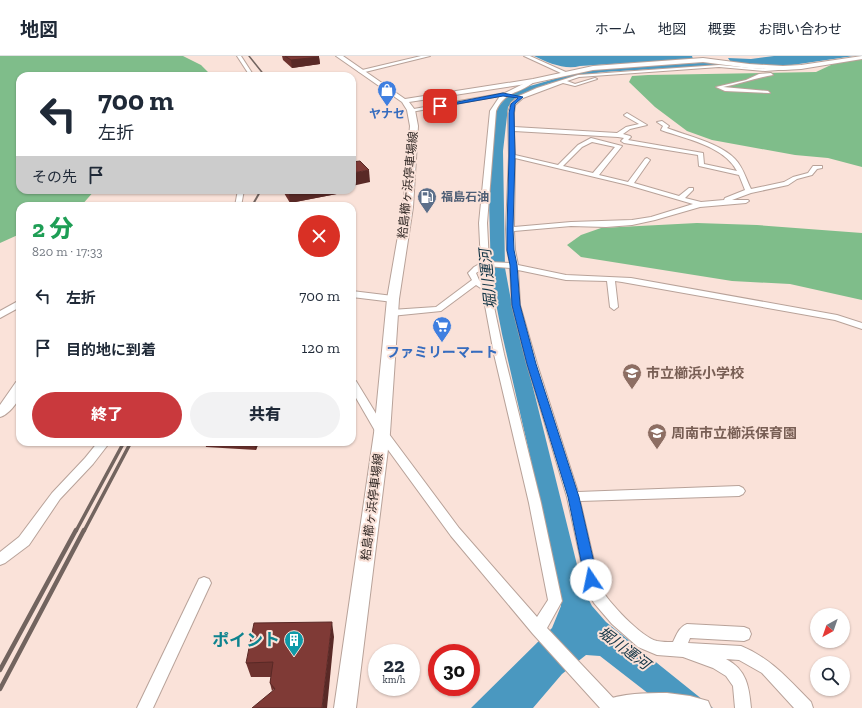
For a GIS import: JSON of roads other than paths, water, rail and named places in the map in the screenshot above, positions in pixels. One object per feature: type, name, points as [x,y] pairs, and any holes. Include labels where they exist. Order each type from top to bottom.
[{"type":"main road","points":[[339,56],[407,106],[593,68],[704,59],[738,65],[771,68],[801,68],[862,57]]},
{"type":"main road","name":"粭島櫛ヶ浜停車場線","points":[[346,708],[382,433],[392,306],[408,207],[414,126],[407,106]]},
{"type":"street","points":[[239,56],[249,72]]},
{"type":"street","points":[[361,71],[428,56]]},
{"type":"street","points":[[526,56],[565,73]]},
{"type":"street","points":[[768,92],[739,91],[718,88],[747,81],[761,75],[806,70],[801,68],[765,70],[718,66],[594,74],[563,81],[520,97],[513,104],[511,113],[511,265],[516,305],[532,364],[573,497],[593,588],[599,599],[617,619],[643,642],[657,648],[678,648],[741,653],[747,656],[767,668],[805,708]]},
{"type":"street","points":[[563,81],[575,85],[603,77],[594,74]]},
{"type":"street","points":[[407,106],[506,94],[533,81]]},
{"type":"street","points":[[506,94],[520,97]]},
{"type":"street","points":[[487,264],[483,223],[493,111],[495,106],[506,94]]},
{"type":"street","points":[[618,135],[628,128],[644,125],[627,115]]},
{"type":"street","points":[[660,122],[666,126],[663,129],[720,150],[730,156],[735,162],[749,190]]},
{"type":"street","points":[[563,125],[584,132]]},
{"type":"street","points":[[512,129],[618,135],[628,137],[624,141],[701,154],[701,165],[741,174]]},
{"type":"street","points":[[559,167],[580,146],[591,140],[620,146],[595,175]]},
{"type":"street","points":[[512,156],[595,175],[703,204]]},
{"type":"street","points":[[630,184],[647,160]]},
{"type":"street","points":[[722,202],[749,190],[786,184],[795,178],[810,174],[816,167],[820,167]]},
{"type":"street","points":[[680,198],[691,189]]},
{"type":"street","points":[[510,229],[523,230],[570,224],[592,225],[640,222],[666,215],[684,208],[703,204],[746,201]]},
{"type":"street","points":[[538,629],[555,601],[535,503],[499,354],[486,288],[476,281],[472,274],[475,269],[487,264],[511,265],[557,276],[611,278],[837,318],[862,326]]},
{"type":"street","points":[[611,278],[614,307]]},
{"type":"street","points":[[356,295],[392,306],[438,309],[476,281]]},
{"type":"street","points":[[0,315],[16,305]]},
{"type":"street","points":[[356,390],[382,433],[456,532],[538,629],[610,708],[649,702],[669,702],[701,708]]},
{"type":"street","points":[[0,413],[10,402],[16,392]]},
{"type":"street","points":[[0,559],[24,541],[56,496],[101,446]]},
{"type":"street","points":[[573,497],[739,491]]},
{"type":"street","points":[[145,708],[204,584]]},
{"type":"street","points":[[678,648],[687,631],[744,634]]},
{"type":"street","points":[[678,648],[719,664],[732,671],[740,682],[743,708]]},
{"type":"water","points":[[534,56],[692,56],[693,59],[568,67],[551,63]]},
{"type":"water","name":"堀川運河","points":[[774,56],[854,56],[785,66],[741,64],[603,72],[578,76],[547,84],[516,97],[508,107],[503,151],[505,268],[510,295],[583,589],[592,606],[606,622],[713,708],[667,708],[600,656],[586,655],[562,674],[533,708],[471,708],[552,628],[561,606],[548,535],[502,334],[491,278],[489,199],[496,109],[508,96],[523,88],[586,70],[730,61],[728,58],[751,59]]},
{"type":"railway","points":[[249,56],[262,72]]},
{"type":"railway","points":[[254,202],[259,194]]},
{"type":"railway","points":[[76,531],[122,446]]},
{"type":"railway","points":[[84,531],[129,446]]},
{"type":"railway","points":[[0,670],[76,530]]},
{"type":"railway","points":[[0,689],[84,530]]},
{"type":"place","name":"ヤナセ","points":[[387,107]]},
{"type":"place","name":"福島石油","points":[[427,214]]},
{"type":"place","name":"ファミリーマート","points":[[442,343]]},
{"type":"place","name":"市立櫛浜小学校","points":[[632,390]]},
{"type":"place","name":"周南市立櫛浜保育園","points":[[657,450]]},
{"type":"place","name":"ポイント","points":[[294,657]]}]
